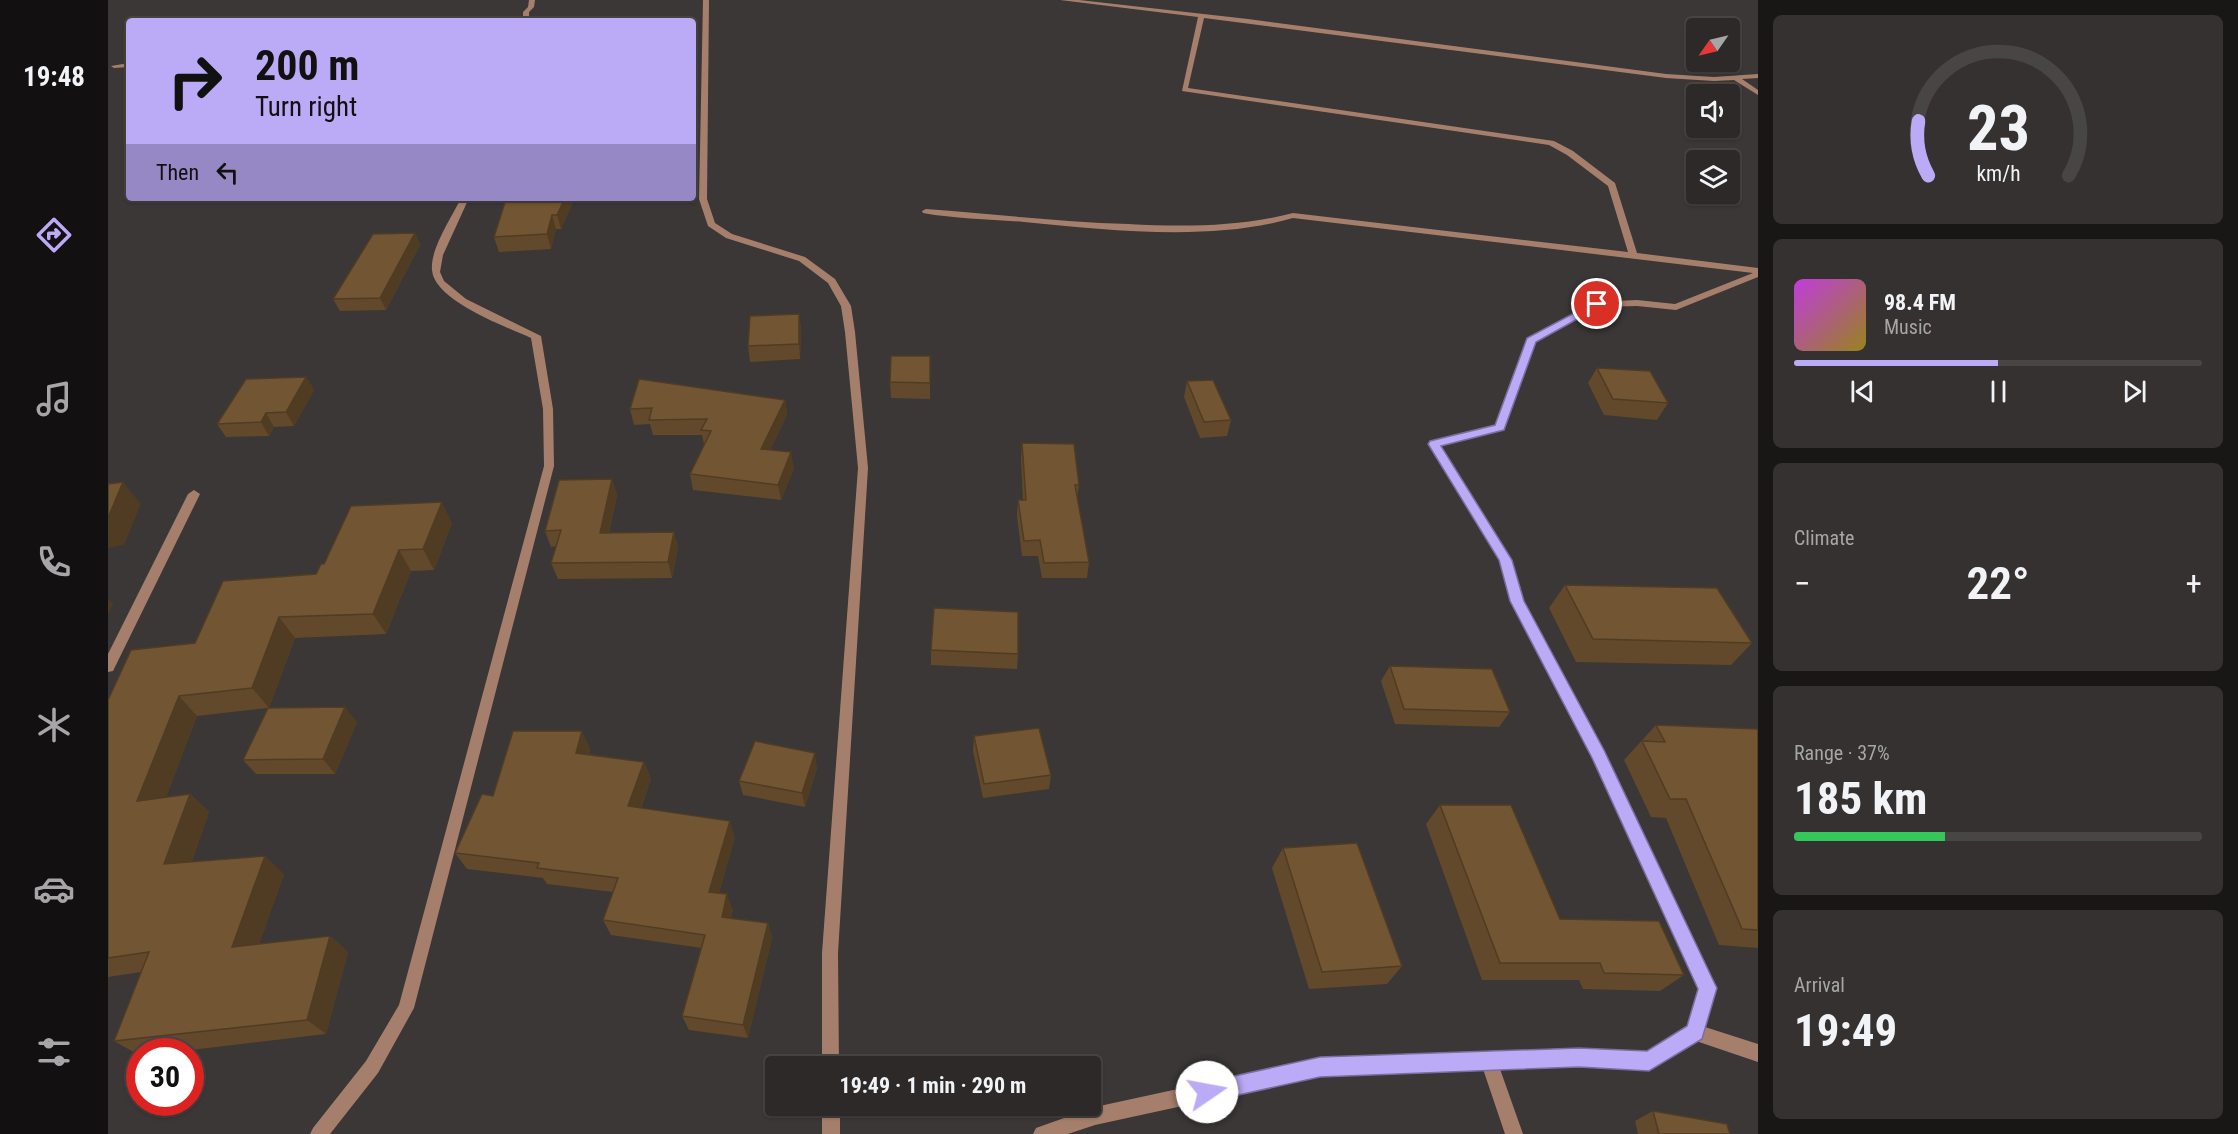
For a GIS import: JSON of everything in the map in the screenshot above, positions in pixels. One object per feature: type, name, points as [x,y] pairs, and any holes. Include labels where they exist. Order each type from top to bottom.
[{"type":"street","points":[[526,18],[526,12],[531,7],[532,0]]},
{"type":"street","points":[[706,0],[703,199],[711,224],[729,236],[802,259],[832,280],[846,306],[850,332],[863,468],[830,953],[831,1056]]},
{"type":"street","points":[[1063,0],[1666,76],[1714,79],[1758,76]]},
{"type":"street","points":[[1201,16],[1184,90],[1551,143],[1570,153],[1612,185],[1618,198],[1633,255]]},
{"type":"street","points":[[114,66],[126,65]]},
{"type":"street","points":[[1736,78],[1758,93]]},
{"type":"street","points":[[319,1134],[372,1067],[406,1008],[549,466],[548,410],[536,336],[467,303],[438,281],[435,271],[441,250],[464,201]]},
{"type":"street","points":[[926,211],[1130,228],[1210,228],[1266,224],[1293,215],[1758,272]]},
{"type":"street","points":[[1041,1134],[1095,1116],[1320,1067],[1579,1058],[1649,1061],[1695,1032],[1708,988],[1599,755],[1517,601],[1506,560],[1434,444],[1500,427],[1531,340],[1597,304],[1637,303],[1676,308],[1758,272]]},
{"type":"street","points":[[108,667],[194,494]]},
{"type":"street","points":[[1695,1032],[1758,1053]]},
{"type":"street","points":[[1489,1061],[1514,1134]]},
{"type":"street","points":[[831,1116],[831,1134]]},
{"type":"building","points":[[505,201],[564,201],[557,215],[552,215],[547,234],[494,237]]},
{"type":"building","points":[[415,233],[380,298],[333,299],[373,234]]},
{"type":"building","points":[[799,314],[799,344],[748,346],[750,316]]},
{"type":"building","points":[[891,356],[930,356],[930,383],[890,382]]},
{"type":"building","points":[[1597,368],[1650,371],[1668,403],[1613,399]]},
{"type":"building","points":[[306,377],[286,412],[266,413],[261,422],[217,424],[246,379]]},
{"type":"building","points":[[639,379],[785,400],[761,449],[791,452],[778,485],[690,474],[711,431],[701,430],[707,419],[649,420],[652,408],[630,409]]},
{"type":"building","points":[[1213,380],[1231,420],[1204,422],[1187,381]]},
{"type":"building","points":[[1022,443],[1074,444],[1079,485],[1075,485],[1089,562],[1044,563],[1040,540],[1024,541],[1018,500],[1026,500]]},
{"type":"building","points":[[612,479],[600,533],[674,532],[668,562],[551,563],[561,530],[545,531],[559,480]]},
{"type":"building","points":[[123,482],[108,518],[108,484]]},
{"type":"building","points":[[442,502],[423,549],[399,550],[373,614],[279,617],[252,688],[179,696],[137,801],[190,794],[164,864],[265,856],[232,947],[330,936],[307,1020],[114,1041],[149,952],[108,958],[108,700],[131,650],[195,643],[223,581],[316,574],[321,564],[324,564],[351,506]]},
{"type":"building","points":[[1565,585],[1717,588],[1752,643],[1593,639]]},
{"type":"building","points":[[934,608],[1018,612],[1018,654],[931,650]]},
{"type":"building","points":[[1390,666],[1492,669],[1510,712],[1404,709]]},
{"type":"building","points":[[345,707],[323,759],[243,760],[268,708]]},
{"type":"building","points":[[1656,725],[1758,729],[1758,930],[1742,929],[1686,799],[1670,799],[1642,741],[1665,742]]},
{"type":"building","points":[[1039,728],[1051,775],[984,784],[974,736]]},
{"type":"building","points":[[513,731],[582,731],[576,753],[644,762],[628,806],[730,821],[709,892],[727,894],[722,917],[768,923],[743,1025],[682,1016],[705,935],[603,920],[618,878],[537,868],[539,863],[455,853],[482,794],[493,796]]},
{"type":"building","points":[[755,741],[815,753],[802,793],[739,781]]},
{"type":"building","points":[[1440,805],[1511,805],[1560,919],[1659,921],[1684,975],[1604,973],[1600,963],[1500,963]]},
{"type":"building","points":[[1357,843],[1402,966],[1322,972],[1283,848]]},
{"type":"building","points":[[1653,1111],[1727,1124],[1730,1134],[1659,1134]]},
{"type":"route","points":[[1207,1092],[1320,1067],[1579,1058],[1649,1061],[1695,1032],[1708,988],[1599,755],[1517,601],[1506,560],[1434,444],[1500,427],[1531,340],[1597,304]]}]
